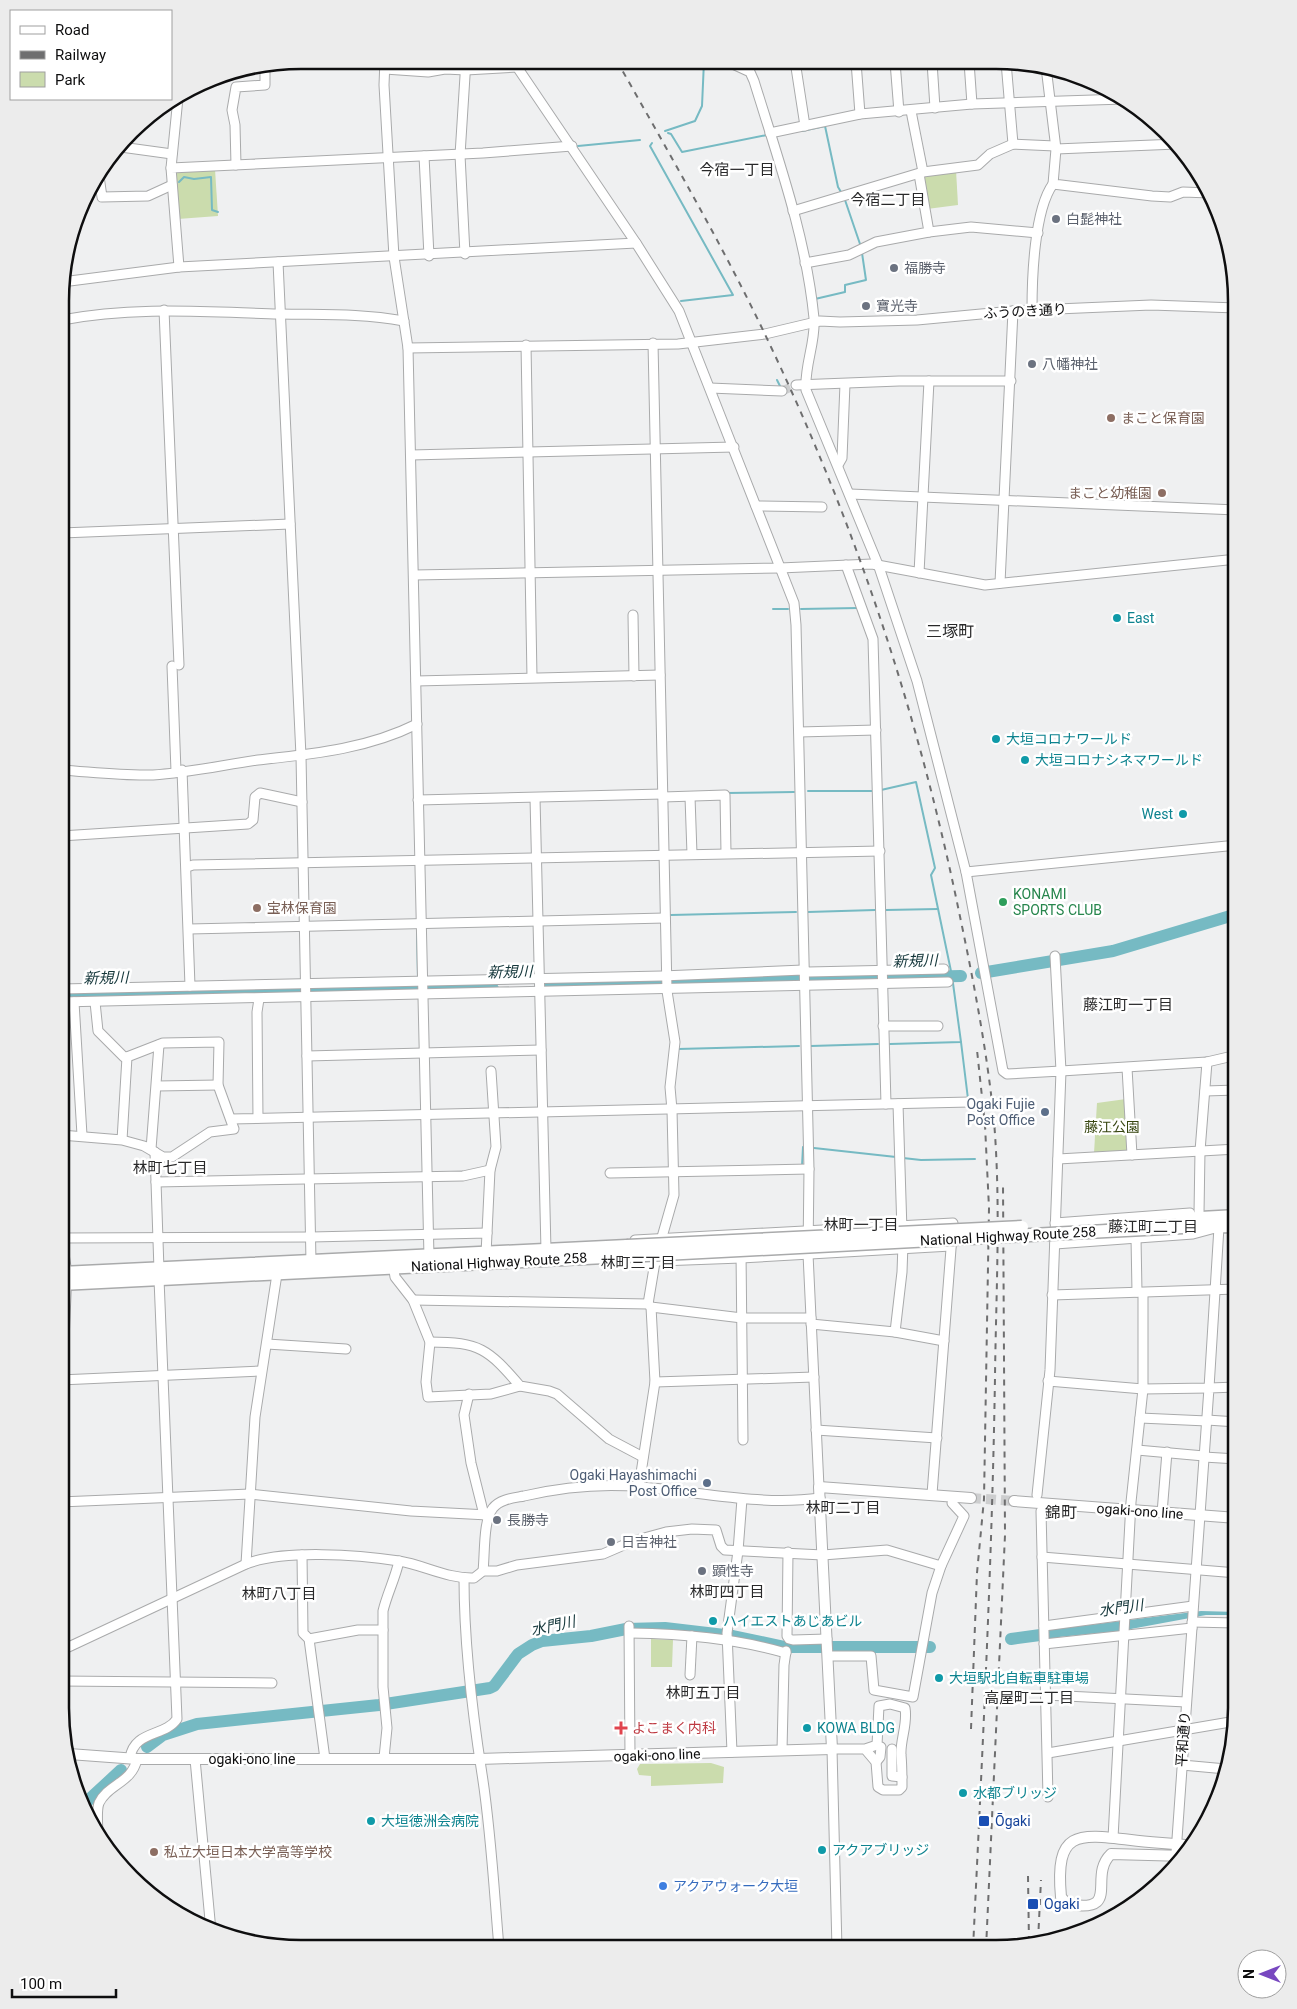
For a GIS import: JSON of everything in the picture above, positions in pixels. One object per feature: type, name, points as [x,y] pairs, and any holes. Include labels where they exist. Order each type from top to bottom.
[{"type":"highway","name":"National Highway Route 258","points":[[159,1274],[277,1274],[393,1263],[1182,1223],[1228,1217]]},
{"type":"highway","name":"National Highway Route 258","points":[[1182,1223],[1228,1226]]},
{"type":"highway","name":"National Highway Route 258","points":[[69,1278],[159,1274],[311,1262],[393,1263],[429,1256],[546,1250],[579,1254]]},
{"type":"main road","points":[[832,1749],[820,1487],[971,1498]]},
{"type":"main road","name":"ogaki-ono line","points":[[1014,1501],[1228,1517]]},
{"type":"main road","name":"ogaki-ono line","points":[[73,1754],[196,1759],[479,1759],[832,1749]]},
{"type":"main road","points":[[1172,1859],[1111,1854],[1102,1866],[1102,1892],[1100,1900],[1093,1906],[1072,1905],[1064,1901],[1061,1891],[1059,1859],[1075,1839],[1092,1835],[1184,1845]]},
{"type":"street","points":[[385,69],[394,257],[408,348],[420,860],[420,982],[423,994],[429,1256]]},
{"type":"street","points":[[412,69],[428,72],[445,69],[474,69]]},
{"type":"street","points":[[518,69],[669,293],[692,342],[734,447],[795,612],[809,1169],[808,1254],[820,1487]]},
{"type":"street","points":[[743,69],[750,72],[770,133],[793,211],[805,263],[814,321],[806,385],[808,396],[879,566],[920,690],[966,872],[985,964],[1003,1071],[1006,1074],[1127,1068],[1207,1062],[1228,1057]]},
{"type":"street","points":[[796,69],[805,126]]},
{"type":"street","points":[[857,69],[860,114]]},
{"type":"street","points":[[895,69],[898,112]]},
{"type":"street","points":[[932,69],[935,108]]},
{"type":"street","points":[[970,69],[972,104]]},
{"type":"street","points":[[1007,69],[1013,144]]},
{"type":"street","points":[[465,254],[460,155],[466,70]]},
{"type":"street","points":[[236,165],[235,125],[232,110],[236,87],[265,85],[265,72]]},
{"type":"street","points":[[1032,310],[1032,284],[1038,233],[1048,191],[1053,184],[1056,148],[1047,74]]},
{"type":"street","points":[[770,133],[860,114],[911,111],[972,104],[1111,100]]},
{"type":"street","points":[[177,105],[171,168],[179,267]]},
{"type":"street","points":[[911,111],[929,232]]},
{"type":"street","points":[[793,211],[921,173],[978,165],[990,154],[1013,144],[1056,148],[1167,144]]},
{"type":"street","points":[[171,168],[460,155],[572,146]]},
{"type":"street","points":[[126,148],[172,154]]},
{"type":"street","points":[[424,156],[429,256]]},
{"type":"street","points":[[1053,184],[1152,196],[1170,197],[1183,192],[1201,193]]},
{"type":"street","points":[[100,185],[102,196],[148,196],[172,185]]},
{"type":"street","points":[[805,263],[849,255],[876,242],[929,232],[971,227],[1038,233]]},
{"type":"street","points":[[70,281],[179,267],[429,256],[636,243]]},
{"type":"street","points":[[278,262],[301,756],[311,1262]]},
{"type":"street","name":"ふうのき通り","points":[[408,348],[692,342],[764,334],[814,321],[917,320],[1013,311],[1151,305],[1228,308]]},
{"type":"street","points":[[69,319],[91,314],[164,310],[281,314],[339,313],[369,315],[404,321]]},
{"type":"street","points":[[164,310],[174,529],[179,771],[187,867],[190,986]]},
{"type":"street","points":[[1000,584],[1013,311]]},
{"type":"street","points":[[653,343],[667,982],[675,1042],[670,1087],[674,1195],[662,1238]]},
{"type":"street","points":[[526,346],[532,677]]},
{"type":"street","points":[[796,385],[928,381],[1011,381]]},
{"type":"street","points":[[919,573],[928,381]]},
{"type":"street","points":[[838,465],[842,458],[845,384]]},
{"type":"street","points":[[710,388],[782,391]]},
{"type":"street","points":[[411,455],[734,447]]},
{"type":"street","points":[[850,494],[1228,509]]},
{"type":"street","points":[[756,506],[822,507]]},
{"type":"street","points":[[69,534],[290,524]]},
{"type":"street","points":[[414,576],[780,568],[872,564],[985,584],[1000,584],[1228,560]]},
{"type":"street","points":[[846,565],[873,639],[886,1104]]},
{"type":"street","points":[[633,615],[634,676]]},
{"type":"street","points":[[416,681],[660,675]]},
{"type":"street","points":[[69,771],[124,775],[179,771],[301,756],[360,745],[395,734],[417,724]]},
{"type":"street","points":[[799,732],[876,730]]},
{"type":"street","points":[[69,835],[248,824],[253,820],[255,797],[260,793],[302,802]]},
{"type":"street","points":[[418,800],[725,795],[726,853]]},
{"type":"street","points":[[690,797],[692,854]]},
{"type":"street","points":[[535,798],[546,1250]]},
{"type":"street","points":[[966,872],[1228,847]]},
{"type":"street","points":[[187,867],[193,865],[536,857],[880,851]]},
{"type":"street","points":[[189,929],[665,918]]},
{"type":"street","points":[[1037,1495],[1048,1381],[1061,1071],[1055,956]]},
{"type":"street","points":[[69,1002],[259,999],[306,991],[420,982],[540,980],[804,985],[944,969]]},
{"type":"street","points":[[69,989],[190,986],[423,994],[540,992],[803,972],[948,982]]},
{"type":"street","points":[[258,1118],[256,1012],[259,999]]},
{"type":"street","points":[[74,1002],[82,1135]]},
{"type":"street","points":[[95,1002],[98,1031],[127,1057]]},
{"type":"street","points":[[883,1026],[938,1026]]},
{"type":"street","points":[[69,1135],[82,1135],[94,1139],[122,1140],[163,1156],[178,1155],[210,1132],[234,1130],[218,1085],[219,1042],[159,1045],[127,1057]]},
{"type":"street","points":[[98,1820],[98,1804],[132,1773],[136,1743],[148,1734],[174,1723],[177,1719],[156,1182],[153,1151],[159,1045]]},
{"type":"street","points":[[307,1056],[541,1050]]},
{"type":"street","points":[[122,1140],[127,1057]]},
{"type":"street","points":[[1199,1212],[1200,1151],[1207,1062]]},
{"type":"street","points":[[1127,1068],[1132,1155]]},
{"type":"street","points":[[486,1254],[490,1170],[496,1147],[491,1072]]},
{"type":"street","points":[[157,1086],[218,1085]]},
{"type":"street","points":[[1204,1091],[1228,1090]]},
{"type":"street","points":[[231,1119],[970,1102]]},
{"type":"street","points":[[895,1332],[903,1250],[898,1104]]},
{"type":"street","points":[[1058,1159],[1228,1149]]},
{"type":"street","points":[[610,1173],[809,1169]]},
{"type":"street","points":[[156,1182],[463,1176],[490,1170]]},
{"type":"street","points":[[1055,1223],[1228,1211]]},
{"type":"street","points":[[932,1494],[953,1223],[740,1232],[662,1238],[590,1244],[579,1254],[594,1263],[655,1262],[951,1246]]},
{"type":"street","points":[[1055,1244],[1193,1234],[1219,1226],[1210,1388],[1196,1570]]},
{"type":"street","points":[[740,1232],[743,1440]]},
{"type":"street","points":[[69,1237],[311,1237],[487,1233]]},
{"type":"street","points":[[1113,1838],[1131,1510],[1143,1389],[1136,1238]]},
{"type":"street","points":[[639,1486],[655,1382],[649,1305],[655,1262]]},
{"type":"street","points":[[393,1263],[395,1277],[412,1300],[430,1342],[426,1382],[428,1396],[491,1394],[520,1386],[549,1390],[557,1394],[609,1439],[643,1457]]},
{"type":"street","points":[[246,1564],[255,1417],[277,1274]]},
{"type":"street","points":[[1052,1295],[1228,1289]]},
{"type":"street","points":[[412,1300],[649,1305],[742,1318],[811,1321],[895,1332],[944,1341]]},
{"type":"street","points":[[430,1342],[456,1342],[485,1350],[498,1360],[520,1386]]},
{"type":"street","points":[[267,1344],[346,1349]]},
{"type":"street","points":[[69,1380],[261,1371]]},
{"type":"street","points":[[655,1382],[814,1377]]},
{"type":"street","points":[[1048,1381],[1143,1389],[1228,1387]]},
{"type":"street","points":[[469,1394],[464,1415],[472,1463],[486,1515],[483,1571]]},
{"type":"street","points":[[1140,1418],[1228,1422]]},
{"type":"street","points":[[816,1430],[937,1438]]},
{"type":"street","points":[[1137,1450],[1228,1458]]},
{"type":"street","points":[[1162,1513],[1167,1452]]},
{"type":"street","points":[[486,1515],[495,1505],[504,1500],[557,1488],[588,1485],[639,1486],[782,1502],[820,1498]]},
{"type":"street","points":[[69,1502],[250,1494],[381,1508],[486,1515]]},
{"type":"street","points":[[732,1752],[727,1637],[738,1552],[742,1499]]},
{"type":"street","points":[[828,1655],[871,1656],[874,1690],[913,1697],[932,1593],[941,1566],[964,1516],[952,1504]]},
{"type":"street","points":[[1041,1511],[1048,1797]]},
{"type":"street","points":[[69,1648],[258,1559],[334,1555],[398,1561],[464,1578],[474,1578],[483,1571],[496,1571],[526,1564],[601,1554],[633,1540],[666,1532],[692,1529],[716,1530],[722,1546],[726,1550],[738,1552],[788,1552],[823,1555],[887,1550],[941,1566]]},
{"type":"street","points":[[788,1552],[787,1636],[793,1640],[827,1640]]},
{"type":"street","points":[[302,1556],[303,1633],[309,1639],[325,1759]]},
{"type":"street","points":[[1042,1558],[1228,1572]]},
{"type":"street","points":[[384,1758],[387,1728],[382,1630],[386,1599],[394,1581],[398,1561]]},
{"type":"street","name":"平和通り","points":[[1178,1853],[1176,1844],[1196,1570]]},
{"type":"street","points":[[464,1578],[464,1606],[471,1690],[498,1940]]},
{"type":"street","points":[[1044,1628],[1193,1607]]},
{"type":"street","points":[[1044,1642],[1192,1624],[1228,1623]]},
{"type":"street","points":[[309,1639],[358,1630],[382,1630]]},
{"type":"street","points":[[630,1756],[629,1630],[662,1630],[692,1636],[727,1637],[786,1652],[782,1750]]},
{"type":"street","points":[[690,1675],[692,1636]]},
{"type":"street","points":[[69,1681],[272,1683]]},
{"type":"street","points":[[890,1704],[891,1694]]},
{"type":"street","points":[[1046,1694],[1186,1702]]},
{"type":"street","points":[[865,1749],[876,1762],[878,1787],[883,1790],[900,1790],[905,1711],[902,1707],[890,1704],[880,1706],[877,1711],[880,1757],[876,1762]]},
{"type":"street","points":[[1048,1752],[1228,1722]]},
{"type":"street","points":[[837,1940],[832,1749],[865,1749],[879,1746],[892,1749],[901,1755]]},
{"type":"street","points":[[892,1749],[892,1776],[902,1777]]},
{"type":"street","points":[[196,1759],[210,1922]]},
{"type":"street","points":[[1182,1765],[1220,1768]]},
{"type":"green space","points":[[215,169],[218,216],[178,219],[173,174],[176,170]]},
{"type":"green space","points":[[956,170],[958,205],[927,209],[922,176]]},
{"type":"green space","name":"藤江公園","points":[[1126,1099],[1129,1151],[1094,1153],[1097,1103]]},
{"type":"green space","points":[[651,1639],[673,1640],[672,1667],[651,1667]]},
{"type":"green space","points":[[711,1763],[724,1767],[723,1783],[651,1786],[651,1776],[639,1775],[637,1769],[640,1764]]},
{"type":"water","name":"水門川","points":[[1201,1611],[1228,1612],[1228,1615],[1206,1615],[1120,1631],[1049,1638],[1049,1630]]},
{"type":"waterway","points":[[665,131],[695,121],[702,106],[704,69]]},
{"type":"waterway","points":[[802,131],[825,126],[838,187],[841,192]]},
{"type":"waterway","points":[[668,133],[671,134],[682,152],[767,135]]},
{"type":"waterway","points":[[578,146],[640,140]]},
{"type":"waterway","points":[[652,143],[650,146],[733,295],[681,301]]},
{"type":"waterway","points":[[179,182],[184,177],[194,179],[211,177],[212,210],[218,212]]},
{"type":"waterway","points":[[845,200],[860,244]]},
{"type":"waterway","points":[[815,299],[845,292],[845,285],[866,280],[862,253]]},
{"type":"waterway","points":[[777,380],[781,388]]},
{"type":"waterway","points":[[801,609],[858,608]]},
{"type":"waterway","points":[[773,609],[788,609]]},
{"type":"waterway","points":[[881,790],[916,782],[935,868],[931,875],[952,976],[961,1042],[890,1044]]},
{"type":"waterway","points":[[808,791],[873,791]]},
{"type":"waterway","points":[[727,793],[794,792]]},
{"type":"waterway","points":[[886,910],[938,909]]},
{"type":"waterway","points":[[808,912],[875,910]]},
{"type":"waterway","points":[[671,915],[796,912]]},
{"type":"waterway","name":"新規川","points":[[981,973],[1113,951],[1228,917]]},
{"type":"waterway","points":[[417,926],[418,979]]},
{"type":"waterway","name":"新規川","points":[[541,988],[567,985],[961,976]]},
{"type":"waterway","name":"新規川","points":[[69,996],[466,987],[493,989]]},
{"type":"waterway","points":[[961,1042],[968,1099]]},
{"type":"waterway","points":[[811,1046],[878,1044]]},
{"type":"waterway","points":[[678,1049],[799,1046]]},
{"type":"waterway","points":[[802,1166],[803,1147]]},
{"type":"waterway","points":[[814,1148],[896,1157]]},
{"type":"waterway","points":[[903,1158],[921,1160],[975,1159]]},
{"type":"waterway","name":"水門川","points":[[147,1747],[163,1735],[197,1724],[379,1705],[490,1688],[494,1686],[518,1654],[532,1645],[542,1641],[591,1636],[626,1629],[665,1628],[733,1636],[785,1647],[930,1647]]},
{"type":"waterway","name":"水門川","points":[[1011,1639],[1055,1633]]},
{"type":"waterway","name":"水門川","points":[[88,1801],[121,1770]]},
{"type":"tunnel","points":[[782,391],[796,385]]},
{"type":"tunnel","points":[[971,1498],[1014,1501]]},
{"type":"railway","points":[[622,69],[697,202],[753,310],[802,415],[857,552],[904,692],[924,763],[942,835],[974,987],[988,1068],[994,1121],[998,1217],[992,1520],[973,1940]]},
{"type":"railway","points":[[971,1729],[977,1573],[984,1499],[989,1208],[985,1125],[977,1050]]},
{"type":"railway","points":[[986,1940],[1005,1535],[1003,1182]]},
{"type":"railway","points":[[1028,1876],[1029,1938]]},
{"type":"railway","points":[[1038,1937],[1041,1880]]},
{"type":"place","name":"白髭神社","points":[[1056,219]]},
{"type":"place","name":"福勝寺","points":[[894,268]]},
{"type":"place","name":"寶光寺","points":[[866,306]]},
{"type":"place","name":"八幡神社","points":[[1032,364]]},
{"type":"place","name":"まこと保育園","points":[[1111,418]]},
{"type":"place","name":"まこと幼稚園","points":[[1162,493]]},
{"type":"place","name":"East","points":[[1117,618]]},
{"type":"place","name":"大垣コロナワールド","points":[[996,739]]},
{"type":"place","name":"大垣コロナシネマワールド","points":[[1025,760]]},
{"type":"place","name":"West","points":[[1183,814]]},
{"type":"place","name":"KONAMI SPORTS CLUB","points":[[1003,902]]},
{"type":"place","name":"宝林保育園","points":[[257,908]]},
{"type":"place","name":"Ogaki Fujie Post Office","points":[[1045,1112]]},
{"type":"place","name":"Ogaki Hayashimachi Post Office","points":[[707,1483]]},
{"type":"place","name":"長勝寺","points":[[497,1520]]},
{"type":"place","name":"日吉神社","points":[[611,1542]]},
{"type":"place","name":"顕性寺","points":[[702,1571]]},
{"type":"place","name":"ハイエストあじあビル","points":[[713,1621]]},
{"type":"place","name":"大垣駅北自転車駐車場","points":[[939,1678]]},
{"type":"place","name":"よこまく内科","points":[[621,1728]]},
{"type":"place","name":"KOWA BLDG","points":[[807,1728]]},
{"type":"place","name":"水都ブリッジ","points":[[963,1793]]},
{"type":"place","name":"大垣徳洲会病院","points":[[371,1821]]},
{"type":"place","name":"Ōgaki","points":[[984,1821]]},
{"type":"place","name":"アクアブリッジ","points":[[822,1850]]},
{"type":"place","name":"私立大垣日本大学高等学校","points":[[154,1852]]},
{"type":"place","name":"アクアウォーク大垣","points":[[663,1886]]},
{"type":"place","name":"Ogaki","points":[[1033,1904]]},
{"type":"district","name":"今宿一丁目","points":[[737,170]]},
{"type":"district","name":"今宿二丁目","points":[[888,200]]},
{"type":"district","name":"三塚町","points":[[950,631]]},
{"type":"district","name":"藤江町一丁目","points":[[1128,1005]]},
{"type":"district","name":"林町七丁目","points":[[170,1168]]},
{"type":"district","name":"林町一丁目","points":[[861,1225]]},
{"type":"district","name":"藤江町二丁目","points":[[1153,1227]]},
{"type":"district","name":"林町三丁目","points":[[638,1263]]},
{"type":"district","name":"林町二丁目","points":[[843,1508]]},
{"type":"district","name":"錦町","points":[[1061,1512]]},
{"type":"district","name":"林町四丁目","points":[[727,1592]]},
{"type":"district","name":"林町八丁目","points":[[279,1594]]},
{"type":"district","name":"林町五丁目","points":[[703,1693]]},
{"type":"district","name":"高屋町二丁目","points":[[1029,1698]]}]
